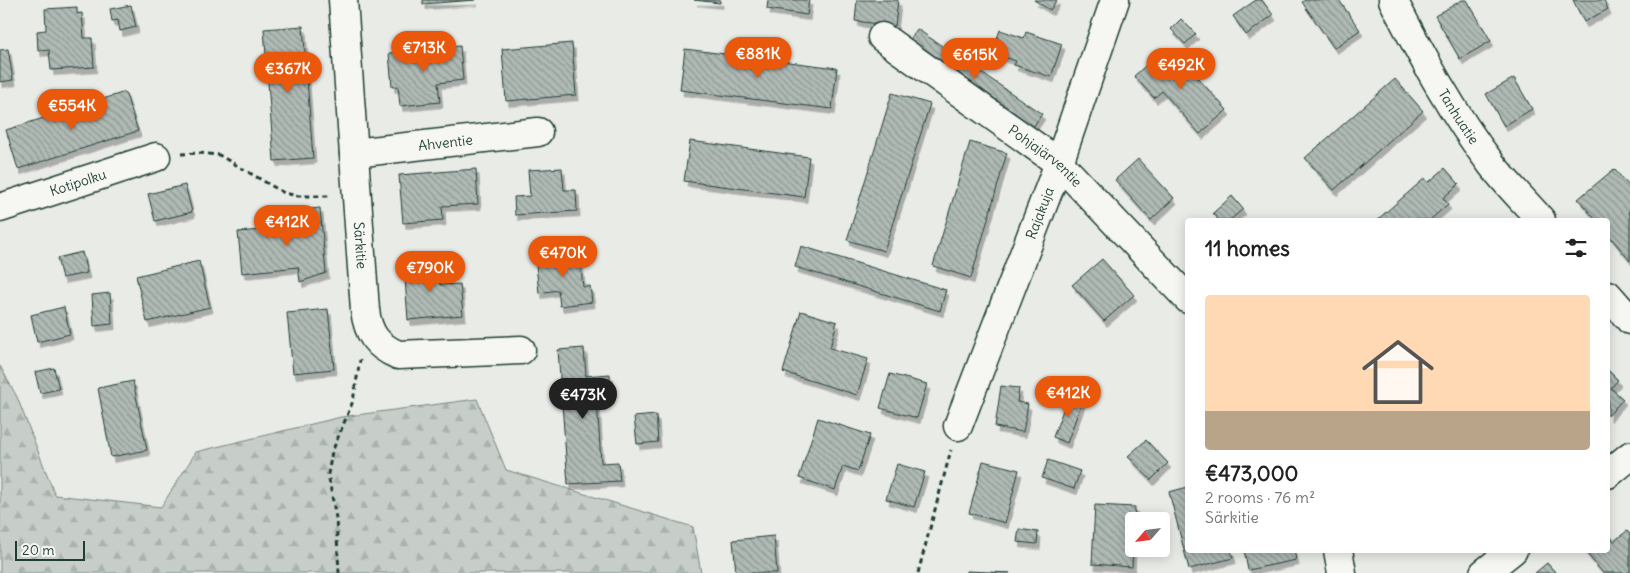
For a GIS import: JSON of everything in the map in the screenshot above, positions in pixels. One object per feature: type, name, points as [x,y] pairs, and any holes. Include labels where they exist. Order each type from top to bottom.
[{"type":"street","name":"Särkitie","points":[[343,0],[366,322],[371,334],[388,351],[398,355],[521,350]]},
{"type":"street","name":"Rajakuja","points":[[958,426],[1059,163],[1115,0]]},
{"type":"street","name":"Tanhuatie","points":[[1394,0],[1416,47],[1465,127],[1493,166],[1539,218]]},
{"type":"street","name":"Pohjajärventie","points":[[882,37],[1059,163],[1185,296]]},
{"type":"street","name":"Ahventie","points":[[354,153],[538,132]]},
{"type":"street","name":"Kotipolku","points":[[0,208],[156,157]]},
{"type":"street","points":[[1610,297],[1630,320]]},
{"type":"street","points":[[1610,472],[1630,456]]},
{"type":"street","points":[[1339,553],[1342,573]]},
{"type":"street","points":[[1484,573],[1509,553]]},
{"type":"path","points":[[156,157],[198,153],[218,155],[284,193],[298,196],[357,194]]},
{"type":"path","points":[[338,573],[336,518],[328,474],[332,452],[353,401],[366,322]]},
{"type":"path","points":[[918,573],[958,426]]},
{"type":"green space","points":[[0,366],[17,397],[55,495],[161,507],[196,452],[341,417],[477,399],[506,470],[693,527],[701,573],[0,573]]},
{"type":"building","points":[[423,0],[475,0],[423,4]]},
{"type":"building","points":[[694,0],[720,0],[720,3]]},
{"type":"building","points":[[768,0],[809,0],[807,15],[767,9]]},
{"type":"building","points":[[857,0],[898,0],[895,26],[855,21]]},
{"type":"building","points":[[1034,0],[1057,0],[1050,10]]},
{"type":"building","points":[[1256,0],[1262,0],[1273,15],[1246,35],[1233,16]]},
{"type":"building","points":[[1305,0],[1339,0],[1360,30],[1334,48],[1302,2]]},
{"type":"building","points":[[1462,0],[1467,0],[1491,41],[1460,59],[1435,16]]},
{"type":"building","points":[[1573,0],[1604,0],[1608,9],[1584,22]]},
{"type":"building","points":[[131,5],[136,27],[120,31],[118,20],[112,21],[110,9]]},
{"type":"building","points":[[77,7],[77,14],[82,13],[84,38],[92,38],[94,67],[51,70],[49,50],[38,51],[37,31],[46,30],[45,9]]},
{"type":"building","points":[[1181,19],[1196,34],[1185,44],[1171,29]]},
{"type":"building","points":[[303,26],[313,158],[274,161],[264,29]]},
{"type":"building","points":[[917,29],[1042,114],[1031,130],[907,44]]},
{"type":"building","points":[[1000,30],[1024,38],[1026,32],[1062,44],[1051,77],[1014,65],[1016,61],[992,53]]},
{"type":"building","points":[[572,43],[576,95],[506,101],[502,49]]},
{"type":"building","points":[[460,46],[463,80],[438,83],[440,102],[400,106],[398,86],[392,87],[389,53]]},
{"type":"building","points":[[8,49],[13,80],[0,82],[0,50]]},
{"type":"building","points":[[685,49],[837,68],[832,109],[680,90]]},
{"type":"building","points":[[1163,50],[1173,62],[1179,57],[1227,110],[1200,134],[1162,91],[1154,98],[1134,76]]},
{"type":"building","points":[[1514,78],[1532,109],[1504,126],[1486,94]]},
{"type":"building","points":[[1395,79],[1423,111],[1334,190],[1305,158]]},
{"type":"building","points":[[125,92],[138,131],[18,169],[6,130]]},
{"type":"building","points":[[892,93],[930,104],[884,251],[847,240]]},
{"type":"building","points":[[690,141],[809,157],[804,197],[684,181]]},
{"type":"building","points":[[970,142],[1007,153],[971,278],[933,266]]},
{"type":"building","points":[[1138,159],[1174,198],[1151,220],[1115,180]]},
{"type":"building","points":[[562,168],[564,190],[576,190],[577,211],[515,215],[514,197],[530,196],[528,170]]},
{"type":"building","points":[[1445,168],[1459,184],[1443,198],[1448,204],[1432,218],[1379,218],[1425,178],[1429,182]]},
{"type":"building","points":[[476,169],[478,204],[442,206],[443,220],[403,223],[399,175]]},
{"type":"building","points":[[1614,169],[1630,187],[1630,211],[1628,212],[1630,215],[1630,261],[1610,236],[1610,218],[1594,218],[1578,199]]},
{"type":"building","points":[[185,185],[192,212],[155,221],[148,194]]},
{"type":"building","points":[[1232,196],[1243,209],[1232,218],[1217,218],[1213,213]]},
{"type":"building","points":[[320,208],[326,273],[300,282],[298,267],[242,273],[238,232],[294,227],[293,211]]},
{"type":"building","points":[[801,246],[946,290],[940,311],[795,267]]},
{"type":"building","points":[[579,251],[583,287],[590,286],[592,302],[560,306],[558,290],[539,293],[535,256]]},
{"type":"building","points":[[82,252],[87,273],[62,278],[57,258]]},
{"type":"building","points":[[1102,259],[1134,295],[1104,321],[1072,285]]},
{"type":"building","points":[[199,261],[210,307],[147,322],[136,276]]},
{"type":"building","points":[[438,262],[440,285],[460,284],[463,315],[408,320],[404,265]]},
{"type":"building","points":[[110,293],[112,324],[94,326],[92,295]]},
{"type":"building","points":[[64,307],[70,334],[37,342],[31,315]]},
{"type":"building","points":[[328,309],[334,369],[293,373],[287,313]]},
{"type":"building","points":[[801,311],[837,322],[830,348],[868,359],[857,395],[783,372]]},
{"type":"building","points":[[584,348],[586,376],[610,374],[611,399],[597,400],[601,463],[618,462],[620,481],[568,484],[558,350]]},
{"type":"building","points":[[54,368],[59,389],[40,393],[35,372]]},
{"type":"building","points":[[1610,372],[1618,380],[1611,388],[1623,399],[1610,414]]},
{"type":"building","points":[[890,374],[927,384],[917,418],[880,408]]},
{"type":"building","points":[[133,381],[147,450],[111,457],[98,388]]},
{"type":"building","points":[[1001,386],[1019,388],[1017,402],[1028,404],[1023,432],[995,427]]},
{"type":"building","points":[[1069,394],[1083,399],[1067,443],[1053,437]]},
{"type":"building","points":[[656,415],[658,442],[637,444],[634,417]]},
{"type":"building","points":[[818,418],[870,435],[858,471],[843,466],[835,490],[799,478]]},
{"type":"building","points":[[1146,440],[1168,463],[1151,480],[1128,456]]},
{"type":"building","points":[[1048,460],[1080,471],[1074,489],[1042,478]]},
{"type":"building","points":[[983,461],[1019,470],[1005,523],[969,513]]},
{"type":"building","points":[[897,464],[925,472],[914,507],[886,499]]},
{"type":"building","points":[[1185,488],[1185,553],[1232,553],[1233,558],[1189,569],[1169,492]]},
{"type":"building","points":[[1095,505],[1135,507],[1135,512],[1125,512],[1125,558],[1132,558],[1132,567],[1092,564]]},
{"type":"building","points":[[1019,529],[1038,532],[1037,544],[1017,542]]},
{"type":"building","points":[[1627,531],[1630,534],[1630,573],[1603,573],[1586,553],[1610,553],[1610,536],[1614,541]]},
{"type":"building","points":[[774,536],[777,573],[736,573],[733,540]]},
{"type":"building","points":[[1245,553],[1295,553],[1296,560],[1248,570]]},
{"type":"building","points":[[1547,563],[1556,573],[1535,573]]},
{"type":"building","points":[[967,571],[1010,573],[967,573]]}]
